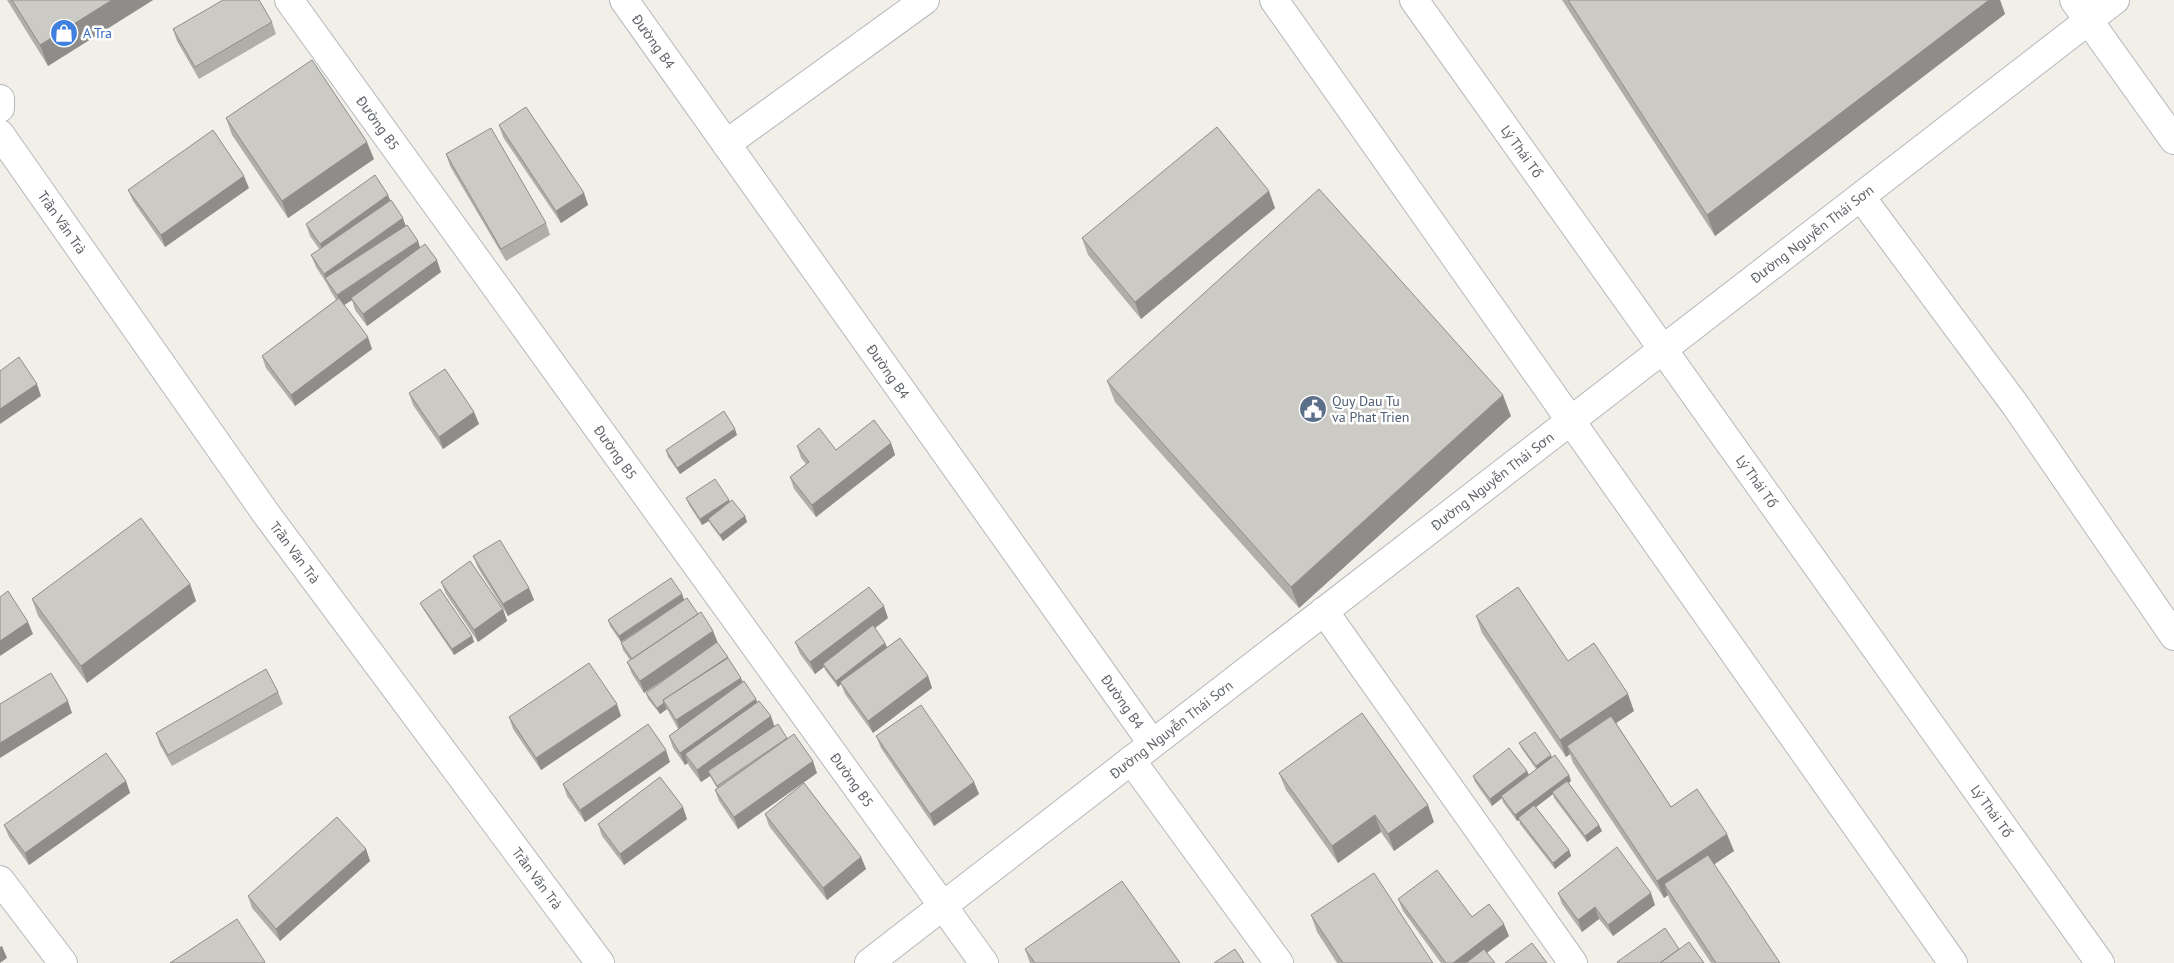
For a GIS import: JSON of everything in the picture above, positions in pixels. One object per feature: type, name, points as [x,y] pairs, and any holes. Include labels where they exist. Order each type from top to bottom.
[{"type":"street","name":"Đường B5","points":[[289,0],[984,963]]},
{"type":"street","name":"Đường B4","points":[[624,0],[1152,743]]},
{"type":"street","points":[[726,144],[925,0]]},
{"type":"street","points":[[1274,0],[1953,963]]},
{"type":"street","name":"Lý Thái Tổ","points":[[1414,0],[2100,963]]},
{"type":"street","name":"Đường Nguyễn Thái Sơn","points":[[869,963],[1861,197],[2081,10],[2115,0]]},
{"type":"street","points":[[2081,10],[2174,140]]},
{"type":"street","points":[[0,99],[0,108]]},
{"type":"street","name":"Trần Văn Trà","points":[[0,134],[267,515],[600,963]]},
{"type":"street","points":[[1861,197],[2016,406],[2174,636]]},
{"type":"street","points":[[1324,611],[1573,963]]},
{"type":"street","points":[[1131,760],[1279,963]]},
{"type":"street","points":[[0,880],[64,963]]},
{"type":"building","points":[[12,0],[112,0],[40,45]]},
{"type":"building","points":[[223,0],[259,0],[272,22],[195,67],[173,29]]},
{"type":"building","points":[[1568,0],[1989,0],[1707,215]]},
{"type":"building","points":[[312,60],[367,142],[282,201],[226,118]]},
{"type":"building","points":[[526,107],[584,193],[556,211],[499,125]]},
{"type":"building","points":[[1217,127],[1269,191],[1135,302],[1082,238]]},
{"type":"building","points":[[491,128],[546,223],[501,249],[446,154]]},
{"type":"building","points":[[213,130],[244,176],[161,235],[128,190]]},
{"type":"building","points":[[375,175],[388,195],[320,244],[306,224]]},
{"type":"building","name":"Quy Dau Tu va Phat Trien","points":[[1319,189],[1503,395],[1291,587],[1107,381]]},
{"type":"building","points":[[391,200],[403,218],[324,274],[311,255]]},
{"type":"building","points":[[407,225],[418,241],[337,295],[325,278]]},
{"type":"building","points":[[425,244],[437,260],[363,314],[351,298]]},
{"type":"building","points":[[339,298],[368,337],[291,395],[262,356]]},
{"type":"building","points":[[19,357],[37,384],[0,409],[0,371]]},
{"type":"building","points":[[445,369],[474,412],[439,437],[409,393]]},
{"type":"building","points":[[724,411],[735,429],[677,468],[666,450]]},
{"type":"building","points":[[874,420],[891,443],[812,505],[790,477],[809,462],[797,446],[819,428],[836,450]]},
{"type":"building","points":[[715,479],[729,500],[700,519],[686,498]]},
{"type":"building","points":[[732,500],[745,516],[720,535],[708,519]]},
{"type":"building","points":[[141,518],[190,584],[81,666],[32,599]]},
{"type":"building","points":[[500,540],[529,588],[503,604],[473,556]]},
{"type":"building","points":[[470,561],[503,609],[474,630],[441,582]]},
{"type":"building","points":[[671,578],[682,594],[619,636],[608,620]]},
{"type":"building","points":[[869,587],[884,606],[810,662],[795,642]]},
{"type":"building","points":[[1518,587],[1568,661],[1594,643],[1628,694],[1560,740],[1476,616]]},
{"type":"building","points":[[440,589],[472,636],[452,649],[420,603]]},
{"type":"building","points":[[8,591],[28,622],[0,641],[0,597]]},
{"type":"building","points":[[687,598],[698,614],[632,659],[621,643]]},
{"type":"building","points":[[701,612],[713,631],[640,681],[627,662]]},
{"type":"building","points":[[873,625],[885,643],[836,681],[823,664]]},
{"type":"building","points":[[900,638],[928,676],[868,721],[840,682]]},
{"type":"building","points":[[717,642],[728,657],[663,700],[664,703],[657,708],[646,693]]},
{"type":"building","points":[[728,658],[741,678],[676,720],[663,700]]},
{"type":"building","points":[[589,663],[617,704],[536,758],[509,717]]},
{"type":"building","points":[[266,669],[278,692],[168,755],[156,733]]},
{"type":"building","points":[[51,673],[68,701],[0,743],[0,704]]},
{"type":"building","points":[[744,681],[756,699],[680,753],[669,736]]},
{"type":"building","points":[[759,701],[771,716],[697,770],[685,754]]},
{"type":"building","points":[[921,705],[974,782],[930,814],[876,736]]},
{"type":"building","points":[[1362,713],[1428,805],[1388,834],[1375,815],[1332,846],[1279,773]]},
{"type":"building","points":[[1611,716],[1671,807],[1697,789],[1727,834],[1657,881],[1567,746]]},
{"type":"building","points":[[648,724],[666,750],[580,810],[563,784]]},
{"type":"building","points":[[778,724],[787,738],[717,786],[708,771]]},
{"type":"building","points":[[1535,732],[1551,755],[1536,766],[1519,743]]},
{"type":"building","points":[[794,734],[813,761],[734,817],[715,790]]},
{"type":"building","points":[[1509,748],[1527,771],[1490,799],[1473,776]]},
{"type":"building","points":[[106,753],[126,781],[25,853],[4,825]]},
{"type":"building","points":[[1555,755],[1569,775],[1515,815],[1501,796]]},
{"type":"building","points":[[660,777],[683,807],[620,854],[598,824]]},
{"type":"building","points":[[1567,781],[1599,825],[1585,836],[1552,792]]},
{"type":"building","points":[[804,783],[861,857],[823,888],[765,814]]},
{"type":"building","points":[[1534,805],[1569,850],[1553,863],[1518,818]]},
{"type":"building","points":[[337,817],[366,849],[276,929],[248,896]]},
{"type":"building","points":[[1617,847],[1651,893],[1608,925],[1595,907],[1578,920],[1558,893]]},
{"type":"building","points":[[1708,855],[1780,963],[1716,963],[1664,884]]},
{"type":"building","points":[[1437,870],[1472,917],[1489,904],[1504,924],[1453,963],[1446,963],[1398,899]]},
{"type":"building","points":[[1374,873],[1433,963],[1343,963],[1311,915]]},
{"type":"building","points":[[1122,881],[1180,963],[1035,963],[1025,949]]},
{"type":"building","points":[[237,919],[264,963],[170,963]]},
{"type":"building","points":[[1665,928],[1679,949],[1660,963],[1617,962]]},
{"type":"building","points":[[1689,942],[1704,963],[1660,963]]},
{"type":"building","points":[[1532,943],[1547,963],[1505,963]]},
{"type":"building","points":[[1235,949],[1244,963],[1214,963]]},
{"type":"building","points":[[1484,949],[1495,963],[1466,963]]},
{"type":"place","name":"A Tra","points":[[64,33]]},
{"type":"place","name":"Quy Dau Tu va Phat Trien","points":[[1313,409]]}]
